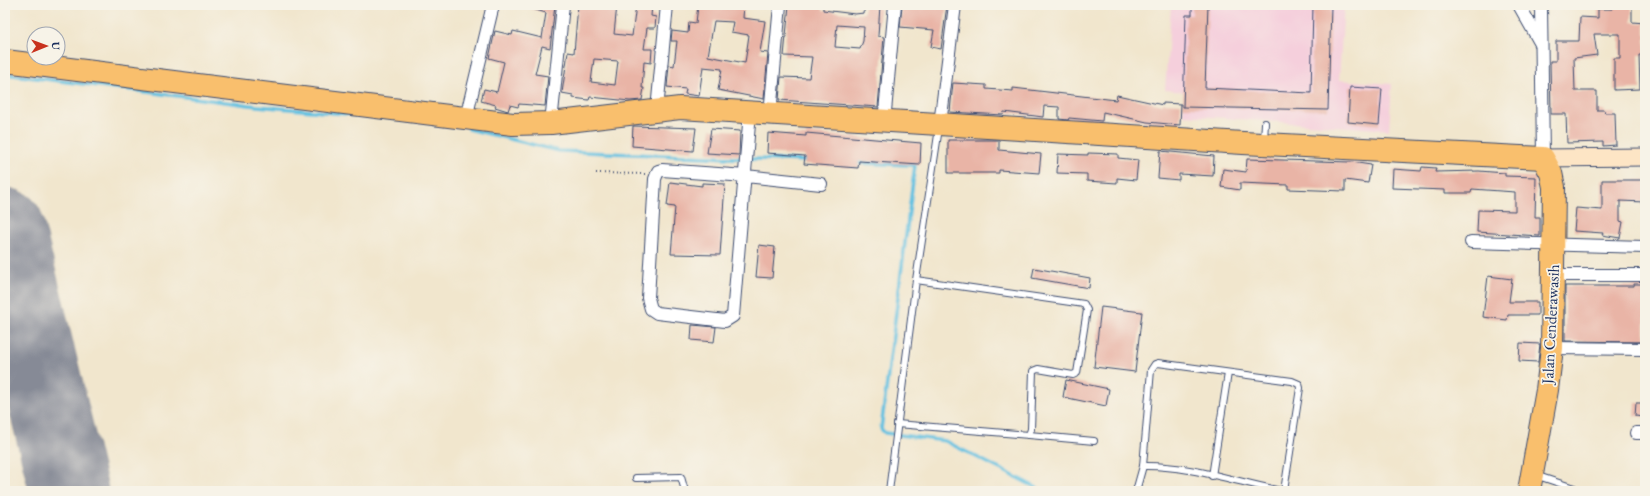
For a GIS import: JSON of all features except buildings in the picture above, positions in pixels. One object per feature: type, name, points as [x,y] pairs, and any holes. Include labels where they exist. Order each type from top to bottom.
[{"type":"highway","points":[[5,61],[513,124],[551,123],[680,108],[884,122],[1264,134],[1543,158]]},
{"type":"highway","name":"Jalan Cenderawasih","points":[[1530,482],[1547,390],[1552,348],[1554,180],[1543,158]]},
{"type":"main road","points":[[1543,158],[1645,157]]},
{"type":"street","points":[[466,118],[493,5]]},
{"type":"street","points":[[551,123],[563,5]]},
{"type":"street","points":[[658,110],[667,5]]},
{"type":"street","points":[[780,5],[760,113],[747,158],[746,174],[733,315],[732,318],[725,321],[657,312],[648,304],[655,175],[658,171],[746,174],[821,184]]},
{"type":"street","points":[[884,122],[895,5]]},
{"type":"street","points":[[940,124],[955,5]]},
{"type":"street","points":[[1519,5],[1542,45]]},
{"type":"street","points":[[1541,5],[1543,158]]},
{"type":"street","points":[[1471,242],[1645,248]]},
{"type":"street","points":[[1554,275],[1645,275]]},
{"type":"street","points":[[1552,348],[1645,349]]},
{"type":"lane","points":[[890,491],[916,280],[940,124]]},
{"type":"lane","points":[[916,280],[1085,305],[1087,310],[1077,372],[1073,375],[1038,369],[1033,371],[1031,429],[1029,435]]},
{"type":"lane","points":[[1136,491],[1143,466],[1152,370],[1155,364],[1158,363],[1292,381],[1299,384],[1300,388],[1283,491],[1170,467],[1143,466]]},
{"type":"lane","points":[[1212,476],[1228,373]]},
{"type":"lane","points":[[898,424],[1094,441]]},
{"type":"lane","points":[[636,478],[681,477],[685,491]]},
{"type":"lane","points":[[1530,482],[1574,488],[1576,491]]},
{"type":"path","points":[[596,172],[655,175]]},
{"type":"shaded area","points":[[1171,5],[1344,5],[1339,80],[1392,84],[1389,130],[1183,115],[1184,92],[1165,90]]},
{"type":"waterway","points":[[5,74],[257,106],[357,115]]},
{"type":"waterway","points":[[469,129],[559,151],[808,161]]},
{"type":"waterway","points":[[856,163],[915,165],[881,429],[885,433],[945,441],[1043,491]]},
{"type":"taxiway","points":[[5,220],[17,229],[31,247],[33,257],[32,279],[24,304]]},
{"type":"taxiway","points":[[5,301],[18,312],[30,330]]},
{"type":"runway","points":[[5,227],[69,491]]}]
